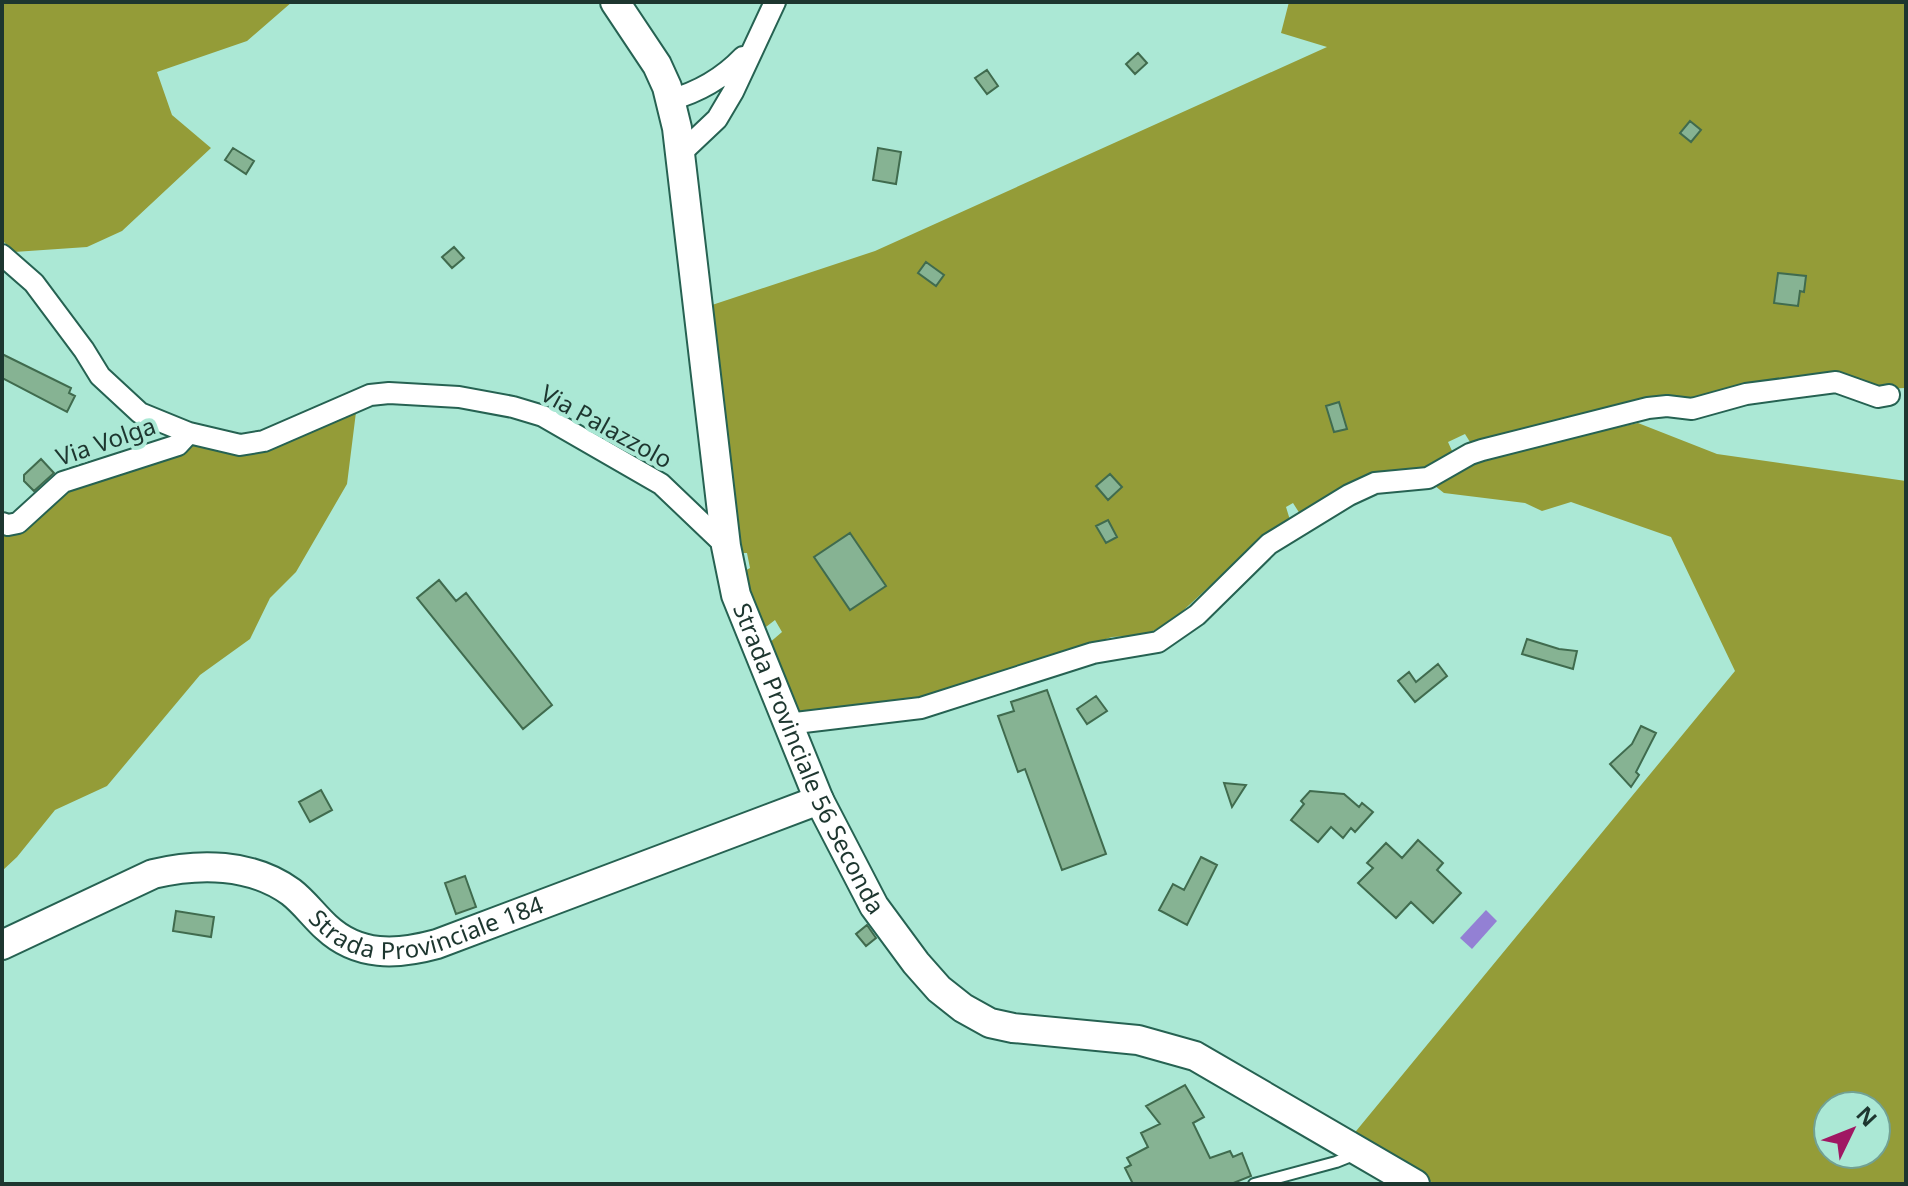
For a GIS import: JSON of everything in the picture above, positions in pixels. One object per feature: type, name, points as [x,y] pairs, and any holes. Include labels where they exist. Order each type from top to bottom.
[{"type":"street","name":"Strada Provinciale 56 Seconda","points":[[615,2],[657,65],[670,100],[680,154],[726,546],[736,595],[819,800],[874,906],[939,989],[963,1008],[990,1023],[1138,1040],[1195,1056],[1415,1184]]},
{"type":"street","points":[[680,154],[717,119],[775,2]]},
{"type":"street","points":[[670,100],[709,85],[727,74],[752,49]]},
{"type":"street","name":"Via Palazzolo","points":[[2,255],[34,283],[100,376],[140,413],[189,433],[240,445],[264,441],[370,395],[389,393],[459,397],[513,407],[543,416],[661,484],[726,546]]},
{"type":"street","points":[[787,724],[921,708],[1093,653],[1158,642],[1197,615],[1269,544],[1349,495],[1375,483],[1428,478],[1482,450],[1648,408],[1667,406],[1692,409],[1746,394],[1818,384],[1836,382],[1878,397],[1889,395]]},
{"type":"street","name":"Via Volga","points":[[2,523],[18,523],[63,482],[178,445],[189,433]]},
{"type":"street","name":"Strada Provinciale 184","points":[[2,945],[139,879],[178,868],[227,867],[273,882],[290,892],[339,939],[385,953],[408,952],[437,944],[819,800]]},
{"type":"lane","points":[[1254,1184],[1336,1162],[1359,1152]]},
{"type":"green space","points":[[2,2],[292,2],[247,41],[157,72],[172,115],[211,148],[122,231],[87,247],[14,252],[2,240]]},
{"type":"green space","points":[[1289,2],[1906,2],[1906,388],[1873,389],[1852,380],[1470,442],[1465,434],[1448,442],[1453,453],[1435,464],[1300,514],[1293,503],[1286,507],[1290,520],[1265,535],[1174,619],[1146,635],[1112,637],[925,698],[800,715],[768,644],[782,632],[775,620],[762,630],[741,573],[750,568],[747,553],[740,553],[712,305],[875,251],[1327,47],[1281,33]]},
{"type":"green space","points":[[356,412],[347,484],[296,572],[270,598],[250,639],[200,675],[107,786],[55,810],[2,871],[2,533],[67,489],[197,443],[258,452]]},
{"type":"green space","points":[[1638,423],[1717,454],[1906,481],[1906,1184],[1435,1184],[1352,1136],[1735,671],[1671,537],[1571,502],[1542,511],[1525,503],[1444,493],[1435,486],[1479,457]]},
{"type":"shaded area","points":[[1486,910],[1497,921],[1472,949],[1460,938]]},
{"type":"building","points":[[1138,53],[1147,63],[1135,74],[1126,64]]},
{"type":"building","points":[[987,70],[998,86],[987,94],[975,78]]},
{"type":"building","points":[[1690,121],[1701,130],[1691,142],[1680,133]]},
{"type":"building","points":[[233,148],[254,161],[246,174],[225,160]]},
{"type":"building","points":[[878,148],[901,152],[896,184],[873,180]]},
{"type":"building","points":[[454,247],[464,258],[452,268],[442,257]]},
{"type":"building","points":[[926,262],[944,275],[936,286],[918,273]]},
{"type":"building","points":[[1778,273],[1806,276],[1798,306],[1774,303]]},
{"type":"building","points":[[2,354],[71,388],[69,393],[75,396],[67,412],[2,378]]},
{"type":"building","points":[[1339,402],[1347,429],[1334,432],[1326,406]]},
{"type":"building","points":[[41,459],[54,473],[34,491],[24,481],[24,475]]},
{"type":"building","points":[[1110,474],[1122,487],[1108,500],[1096,486]]},
{"type":"building","points":[[1108,520],[1117,537],[1106,543],[1096,526]]},
{"type":"building","points":[[850,533],[886,586],[850,610],[814,557]]},
{"type":"building","points":[[439,580],[456,601],[466,593],[552,705],[523,729],[417,598]]},
{"type":"building","points":[[1527,639],[1577,651],[1573,669],[1522,654]]},
{"type":"building","points":[[1438,664],[1447,676],[1415,702],[1398,681],[1409,672],[1416,682]]},
{"type":"building","points":[[1047,690],[1106,854],[1062,870],[1025,769],[1018,772],[998,716],[1014,711],[1011,702]]},
{"type":"building","points":[[1096,696],[1107,711],[1087,724],[1077,709]]},
{"type":"building","points":[[1641,726],[1656,733],[1631,787],[1610,764],[1632,744]]},
{"type":"building","points":[[1224,783],[1246,785],[1232,807]]},
{"type":"building","points":[[321,790],[332,810],[310,822],[299,802]]},
{"type":"building","points":[[1310,791],[1344,794],[1359,807],[1362,803],[1373,812],[1355,832],[1351,828],[1343,838],[1331,827],[1318,842],[1291,820]]},
{"type":"building","points":[[1418,840],[1443,863],[1437,870],[1461,893],[1433,923],[1411,902],[1396,918],[1358,883],[1373,868],[1367,863],[1386,843],[1402,858]]},
{"type":"building","points":[[1201,857],[1217,865],[1187,925],[1159,910],[1173,884],[1184,890]]},
{"type":"building","points":[[465,876],[476,907],[456,914],[445,883]]},
{"type":"building","points":[[176,911],[214,917],[211,937],[173,931]]},
{"type":"building","points":[[867,925],[876,938],[866,946],[856,934]]},
{"type":"building","points":[[1185,1085],[1204,1117],[1193,1123],[1210,1158],[1230,1151],[1233,1157],[1242,1153],[1251,1176],[1231,1184],[1133,1184],[1125,1168],[1131,1165],[1127,1158],[1148,1147],[1141,1133],[1160,1124],[1146,1106]]}]
